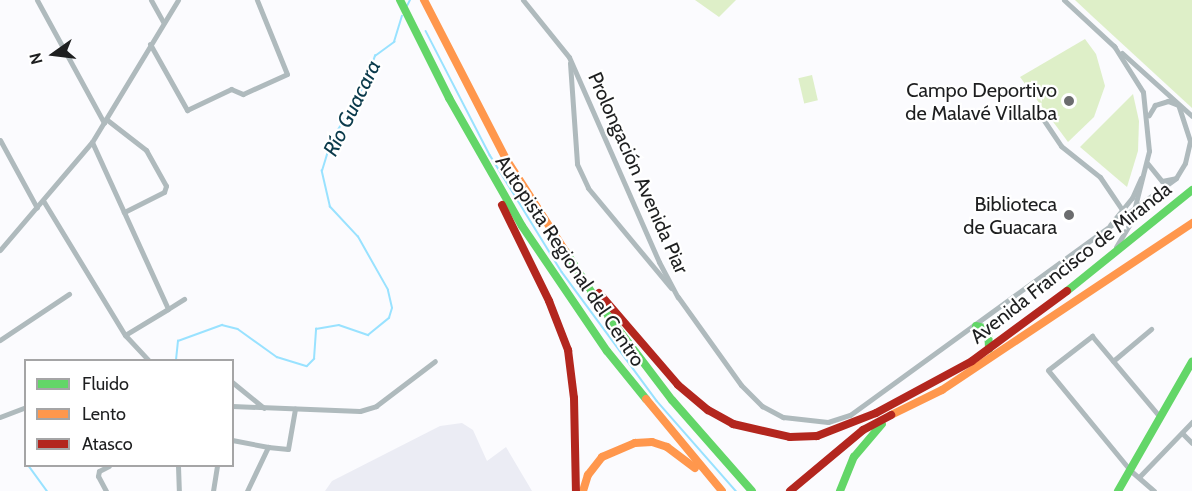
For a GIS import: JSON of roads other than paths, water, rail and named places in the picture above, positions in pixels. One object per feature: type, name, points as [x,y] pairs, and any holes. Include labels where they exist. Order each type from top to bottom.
[{"type":"main road","name":"Autopista Regional del Centro","points":[[400,0],[449,98],[522,226],[607,351],[721,491]]},
{"type":"main road","name":"Autopista Regional del Centro","points":[[424,0],[476,106],[539,214],[599,304],[665,392],[752,491]]},
{"type":"main road","points":[[449,98],[457,123],[549,301],[568,350],[574,398],[576,491]]},
{"type":"main road","name":"Avenida Francisco de Miranda","points":[[876,413],[989,349],[1192,190]]},
{"type":"main road","points":[[539,214],[652,356],[678,385],[719,417],[755,431],[790,437],[837,432],[876,413]]},
{"type":"main road","name":"Avenida Francisco de Miranda","points":[[790,491],[863,430],[960,378],[1113,273],[1192,224]]},
{"type":"main road","points":[[976,326],[988,329],[989,349]]},
{"type":"main road","points":[[1118,491],[1192,362]]},
{"type":"main road","points":[[781,491],[876,413]]},
{"type":"main road","points":[[840,491],[854,457],[891,415]]},
{"type":"main road","points":[[583,491],[588,475],[602,457],[621,447],[652,442],[685,459],[721,491]]},
{"type":"street","points":[[36,0],[105,121],[146,150],[166,186],[164,192],[124,212]]},
{"type":"street","points":[[151,0],[163,22]]},
{"type":"street","points":[[0,250],[44,202],[92,142],[178,0]]},
{"type":"street","points":[[150,44],[187,110],[231,89],[243,94],[287,74],[256,0]]},
{"type":"street","name":"Prolongación Avenida Piar","points":[[523,0],[570,61],[678,297]]},
{"type":"street","points":[[1064,0],[1192,117],[1186,121]]},
{"type":"street","points":[[1103,261],[1119,243],[1134,211],[1147,163],[1148,124],[1143,92],[1114,46]]},
{"type":"street","name":"Prolongación Avenida Piar","points":[[570,61],[572,132],[577,164],[588,188],[678,297],[741,385],[762,406],[783,417],[805,422],[828,422],[850,415],[976,326],[1106,229]]},
{"type":"street","points":[[1106,229],[1134,211],[1176,178],[1185,163],[1190,141],[1186,121],[1178,105],[1168,101],[1155,105],[1148,124]]},
{"type":"street","points":[[1044,119],[1061,146],[1100,177],[1122,210]]},
{"type":"street","points":[[0,140],[37,208]]},
{"type":"street","points":[[92,142],[168,309]]},
{"type":"street","points":[[1106,229],[1132,198],[1147,163]]},
{"type":"street","points":[[1147,163],[1156,178],[1162,181],[1176,178]]},
{"type":"street","points":[[44,202],[125,334],[147,359]]},
{"type":"street","points":[[0,340],[69,294]]},
{"type":"street","points":[[125,334],[184,299]]},
{"type":"street","points":[[1113,362],[1151,329]]},
{"type":"street","points":[[1154,491],[1140,476],[1130,470],[1048,370],[1092,336],[1160,417]]},
{"type":"street","points":[[234,406],[360,411],[376,406],[435,361]]},
{"type":"street","points":[[234,384],[266,409]]},
{"type":"street","points":[[0,417],[24,408]]},
{"type":"street","points":[[234,440],[288,449],[295,409]]},
{"type":"street","points":[[1140,476],[1192,422]]},
{"type":"street","points":[[1182,433],[1192,443]]},
{"type":"street","points":[[248,491],[268,447]]},
{"type":"street","points":[[106,467],[99,471],[98,476],[106,491]]},
{"type":"street","points":[[178,467],[179,491]]},
{"type":"street","points":[[213,491],[217,467]]},
{"type":"waterway","name":"Río Guacara","points":[[407,6],[410,0]]},
{"type":"waterway","name":"Río Guacara","points":[[176,359],[178,341],[222,325],[238,329],[277,357],[307,366],[314,359],[316,329],[339,325],[368,335],[389,318],[392,308],[388,290],[358,237],[330,207],[322,171],[331,142],[366,82],[375,56],[394,42],[402,16]]},
{"type":"waterway","points":[[426,31],[490,155],[562,272],[657,401],[736,491]]},
{"type":"waterway","name":"Río Guacara","points":[[30,467],[47,491]]},
{"type":"place","name":"Campo Deportivo de Malavé Villalba","points":[[1069,101]]},
{"type":"place","name":"Biblioteca de Guacara","points":[[1069,215]]}]
